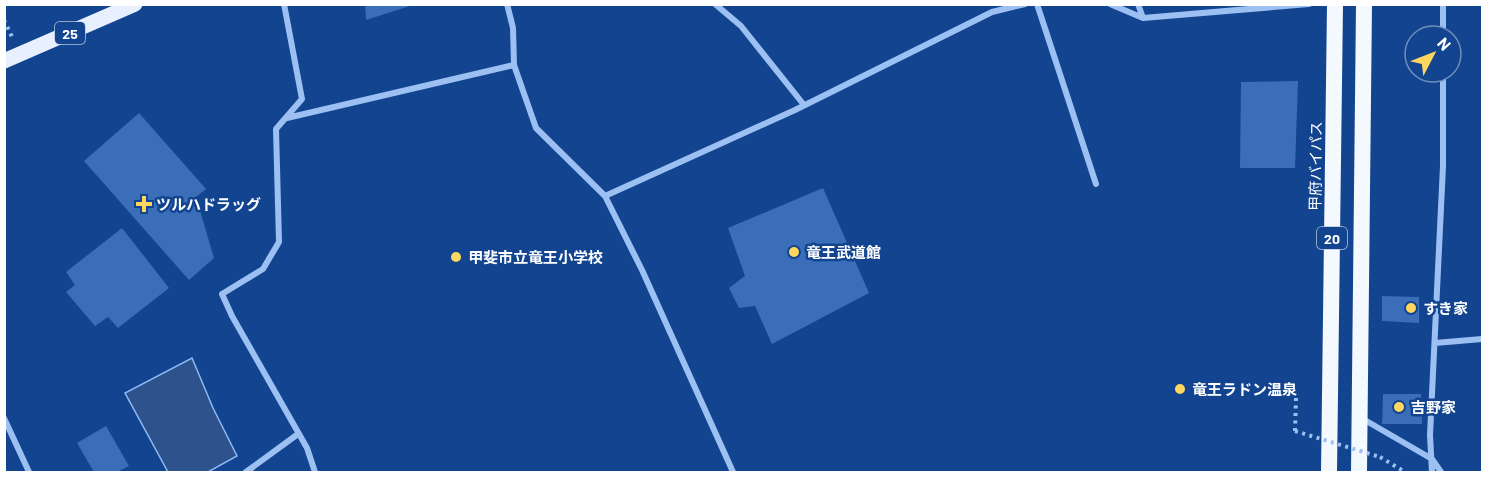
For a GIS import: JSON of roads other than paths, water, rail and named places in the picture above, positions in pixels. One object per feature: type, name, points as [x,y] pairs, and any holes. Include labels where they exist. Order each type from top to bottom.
[{"type":"highway","name":"甲府バイパス","points":[[1329,472],[1335,4]]},
{"type":"highway","name":"20","points":[[1359,472],[1364,4]]},
{"type":"main road","name":"25","points":[[4,61],[135,4]]},
{"type":"street","points":[[284,4],[302,99],[276,129],[279,242],[263,269],[222,294],[232,316],[307,448],[315,472]]},
{"type":"street","points":[[507,4],[513,28],[514,65],[536,128],[605,196],[642,270],[733,472]]},
{"type":"street","points":[[715,4],[741,26],[804,105]]},
{"type":"street","points":[[605,196],[804,105],[992,12],[1025,4]]},
{"type":"street","points":[[1037,4],[1096,184]]},
{"type":"street","points":[[1110,4],[1143,18],[1309,4]]},
{"type":"street","points":[[1138,4],[1143,18]]},
{"type":"street","points":[[1443,4],[1443,24]]},
{"type":"street","points":[[286,118],[514,65]]},
{"type":"street","points":[[1432,472],[1430,435],[1443,166],[1443,84]]},
{"type":"street","points":[[1435,343],[1482,339]]},
{"type":"street","points":[[1360,417],[1431,459],[1442,472]]},
{"type":"street","points":[[4,418],[29,472]]},
{"type":"street","points":[[246,472],[298,434]]},
{"type":"water","points":[[192,358],[237,456],[208,472],[168,472],[125,393]]},
{"type":"place","name":"ツルハドラッグ","points":[[144,204]]},
{"type":"place","name":"竜王武道館","points":[[794,252]]},
{"type":"place","name":"甲斐市立竜王小学校","points":[[456,257]]},
{"type":"place","name":"すき家","points":[[1411,308]]},
{"type":"place","name":"竜王ラドン温泉","points":[[1180,389]]},
{"type":"place","name":"吉野家","points":[[1399,407]]}]
